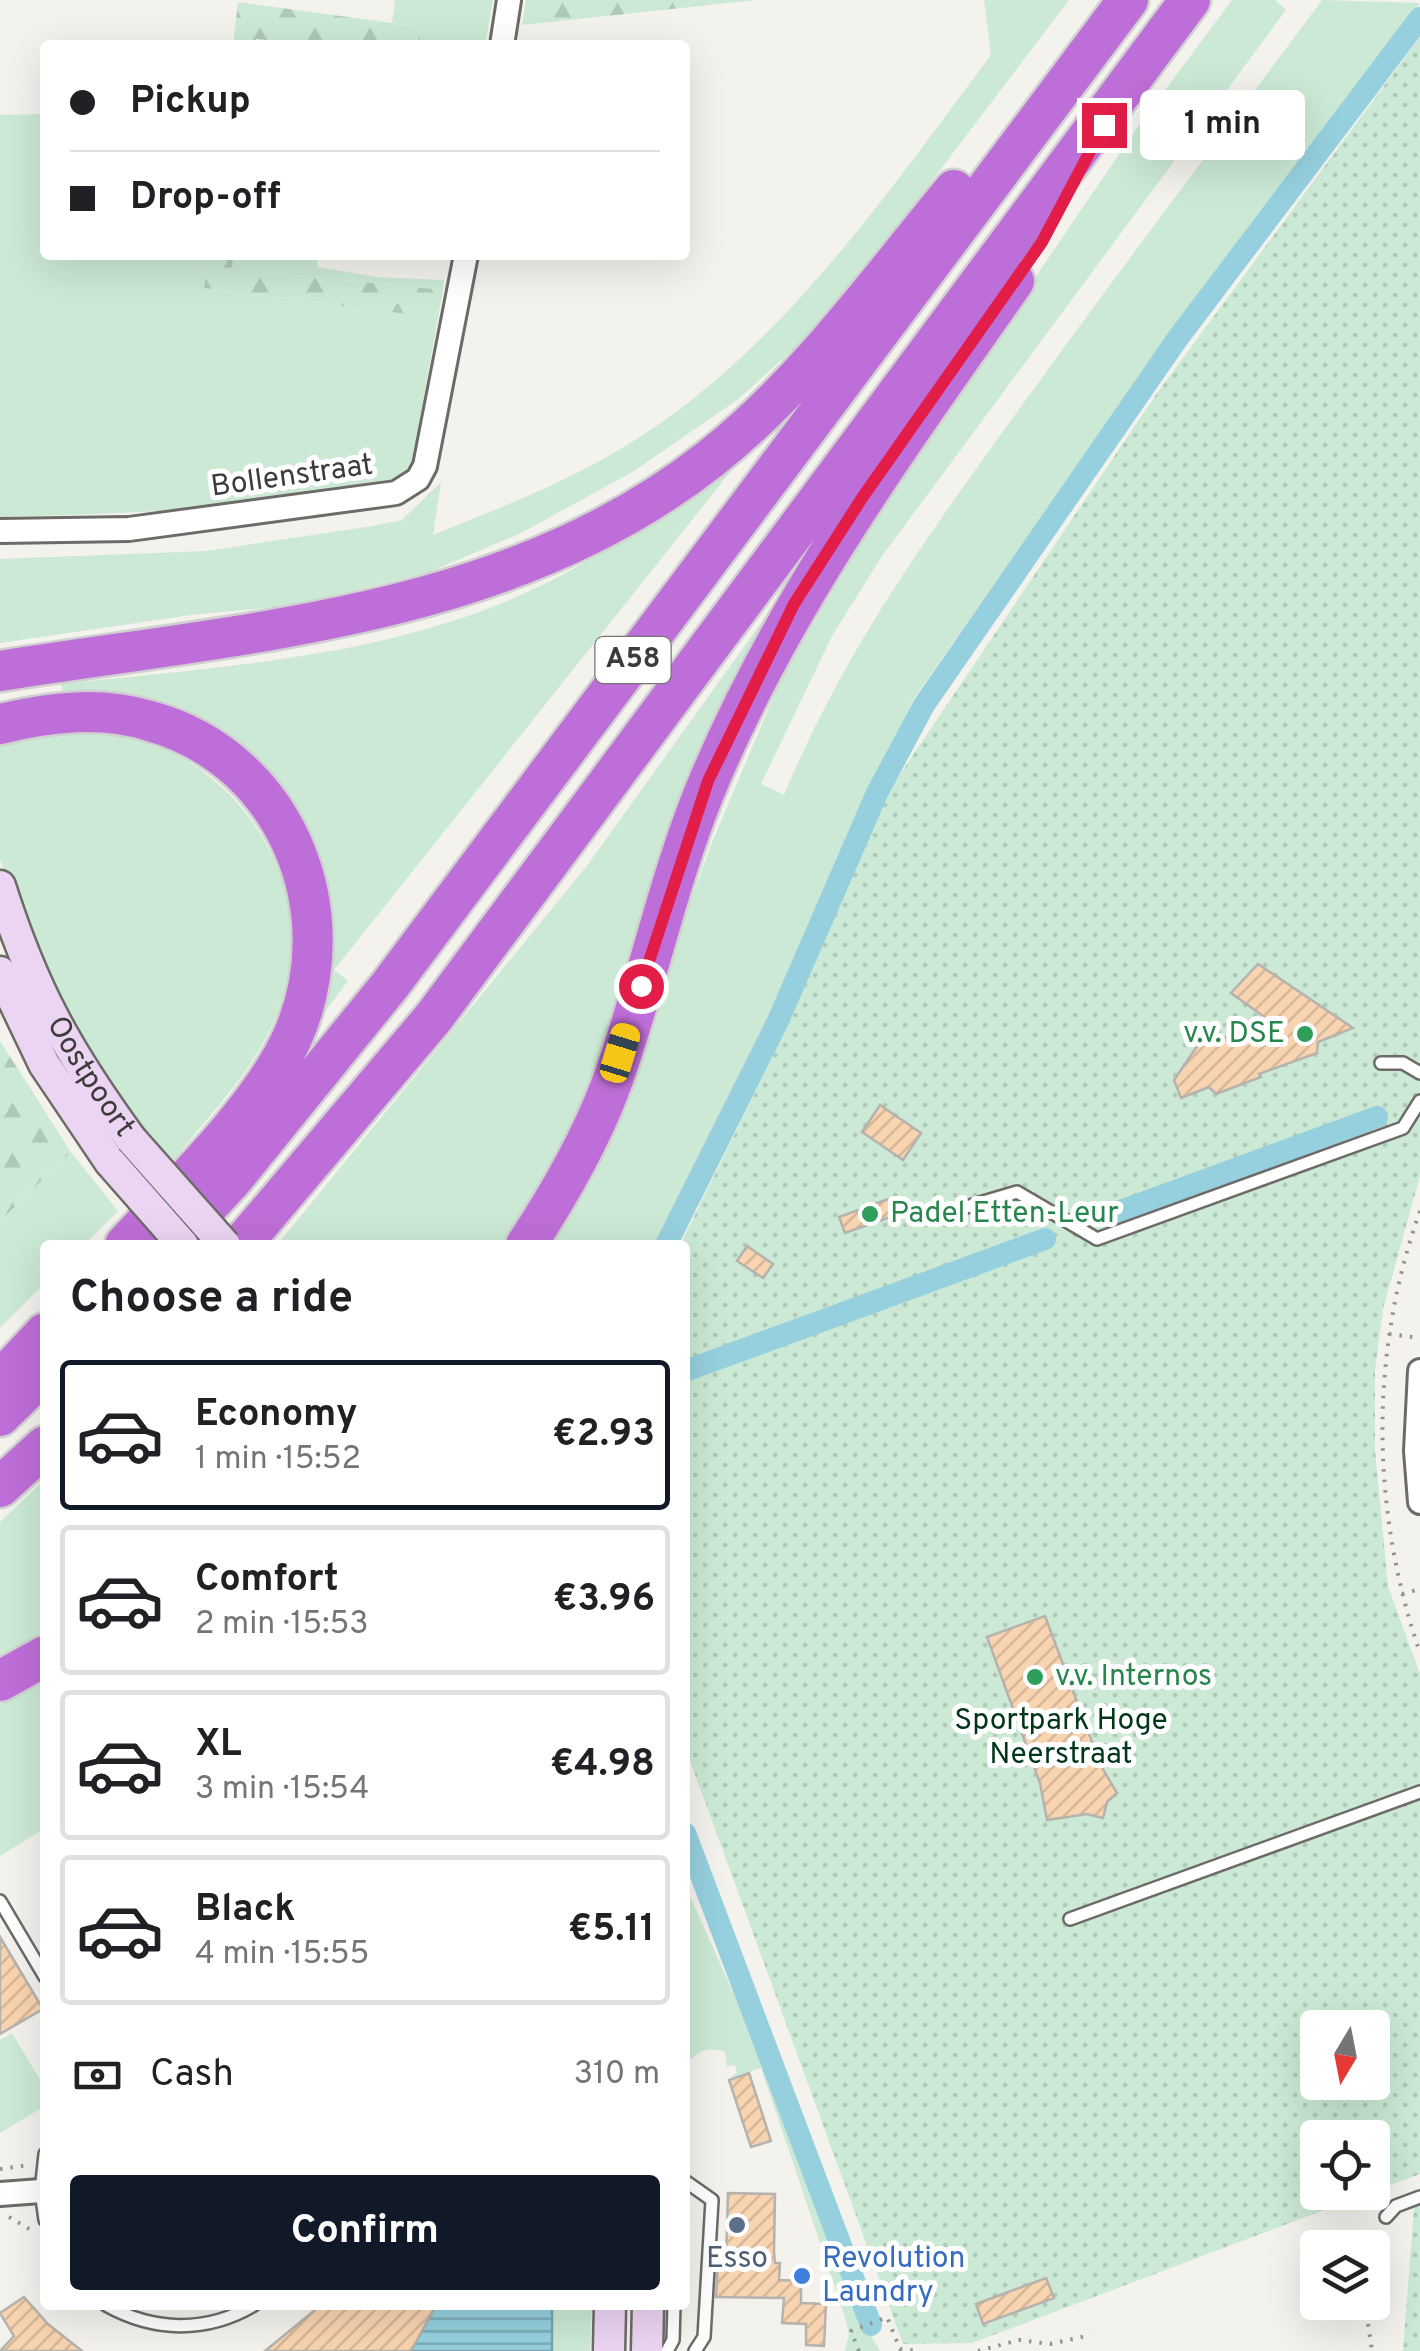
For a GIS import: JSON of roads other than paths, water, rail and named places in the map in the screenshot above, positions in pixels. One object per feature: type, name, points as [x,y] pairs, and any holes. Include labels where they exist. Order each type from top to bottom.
[{"type":"highway","name":"A58","points":[[176,1240],[232,1180],[390,984],[1128,0]]},
{"type":"highway","name":"A58","points":[[244,1240],[434,1017],[1190,0]]},
{"type":"highway","name":"A58","points":[[0,672],[392,607],[497,577],[586,539],[710,459],[812,361],[1006,128],[1080,64]]},
{"type":"highway","name":"A58","points":[[529,1240],[584,1146],[610,1086],[708,781],[794,604],[862,498],[1042,242],[1120,96]]},
{"type":"highway","points":[[0,724],[50,712],[93,712],[151,721],[205,745],[252,781],[288,829],[313,902],[312,970],[292,1038],[212,1148],[129,1240]]},
{"type":"highway","points":[[0,1381],[40,1339]]},
{"type":"highway","points":[[0,1416],[40,1377]]},
{"type":"highway","points":[[0,1487],[40,1451]]},
{"type":"highway","points":[[0,1681],[40,1659]]},
{"type":"main road","name":"Oostpoort","points":[[0,886],[24,962],[65,1046],[131,1139],[221,1240]]},
{"type":"main road","name":"Oostpoort","points":[[0,972],[44,1064],[110,1162],[180,1240]]},
{"type":"main road","points":[[609,2351],[610,2310]]},
{"type":"main road","points":[[647,2351],[648,2310]]},
{"type":"street","points":[[503,40],[509,0]]},
{"type":"street","name":"Bollenstraat","points":[[0,531],[129,528],[396,494],[418,480],[425,466],[465,260]]},
{"type":"street","points":[[1420,1371],[1416,1451],[1420,1502]]},
{"type":"street","points":[[0,2194],[40,2192]]},
{"type":"lane","points":[[1382,1062],[1402,1063],[1420,1073]]},
{"type":"lane","points":[[936,1216],[1017,1192],[1098,1239],[1403,1128],[1420,1101]]},
{"type":"lane","points":[[1070,1919],[1420,1792]]},
{"type":"lane","points":[[0,1901],[40,1969]]},
{"type":"lane","points":[[690,2185],[712,2200],[704,2336],[695,2351]]},
{"type":"lane","points":[[1386,2217],[1396,2206],[1420,2197]]},
{"type":"lane","points":[[118,2310],[148,2323],[190,2327],[232,2318],[246,2310]]},
{"type":"lane","points":[[666,2351],[672,2340],[674,2310]]},
{"type":"water","points":[[433,2310],[552,2310],[552,2351],[411,2351]]},
{"type":"waterway","points":[[668,1240],[778,1021],[877,793],[924,705],[1178,338],[1420,18]]},
{"type":"waterway","points":[[1115,1213],[1377,1117]]},
{"type":"waterway","points":[[690,1369],[1045,1239]]},
{"type":"waterway","points":[[690,1846],[871,2325]]},
{"type":"place","name":"v.v. DSE","points":[[1305,1034]]},
{"type":"place","name":"Padel Etten-Leur","points":[[870,1214]]},
{"type":"place","name":"v.v. Internos","points":[[1035,1677]]},
{"type":"place","name":"Esso","points":[[737,2225]]},
{"type":"place","name":"Revolution Laundry","points":[[802,2276]]},
{"type":"park label","name":"Sportpark Hoge Neerstraat","points":[[1061,1738]]}]
